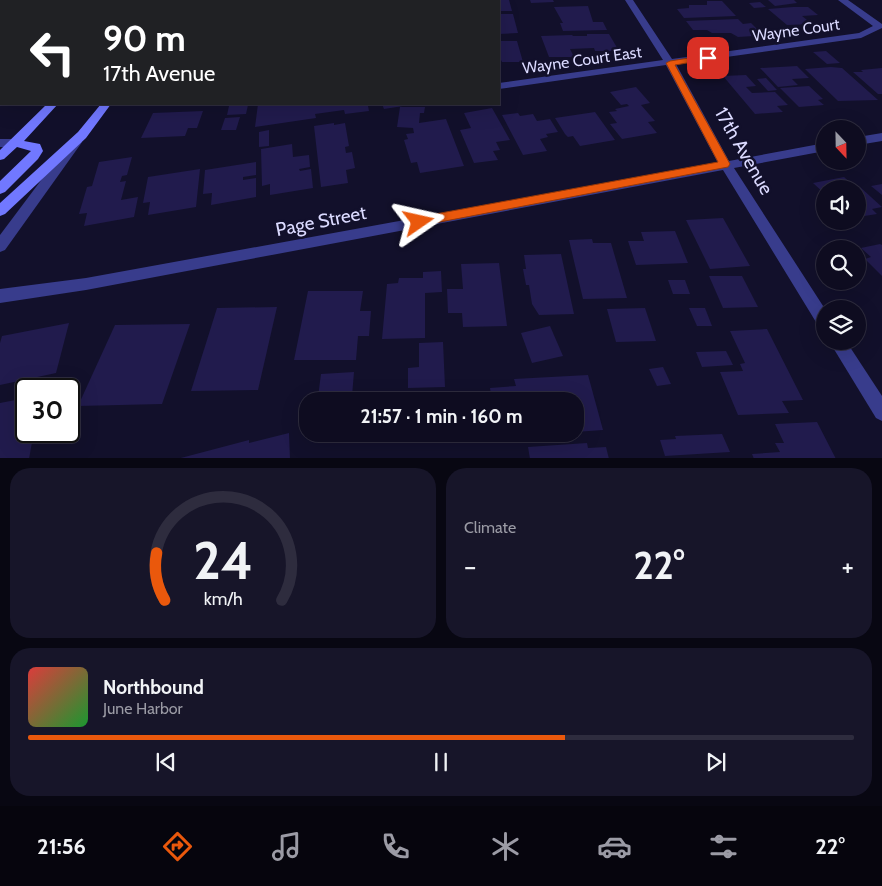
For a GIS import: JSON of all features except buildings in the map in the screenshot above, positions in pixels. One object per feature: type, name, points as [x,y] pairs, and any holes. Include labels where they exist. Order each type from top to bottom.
[{"type":"main road","points":[[0,156],[51,105]]},
{"type":"main road","points":[[0,211],[82,135],[105,105]]},
{"type":"main road","points":[[0,189],[37,151],[36,147],[15,143]]},
{"type":"street","name":"17th Avenue","points":[[628,0],[670,63],[725,164],[816,308]]},
{"type":"street","name":"Wayne Court","points":[[670,63],[861,35],[879,26],[842,0]]},
{"type":"street","name":"Wayne Court East","points":[[500,86],[670,63]]},
{"type":"street","points":[[0,246],[82,135]]},
{"type":"street","points":[[866,140],[882,137]]},
{"type":"street","points":[[0,143],[15,143]]},
{"type":"street","name":"Page Street","points":[[0,296],[86,284],[816,149]]},
{"type":"street","points":[[843,350],[882,412]]},
{"type":"route","points":[[419,222],[725,164],[670,63],[708,58]]}]
